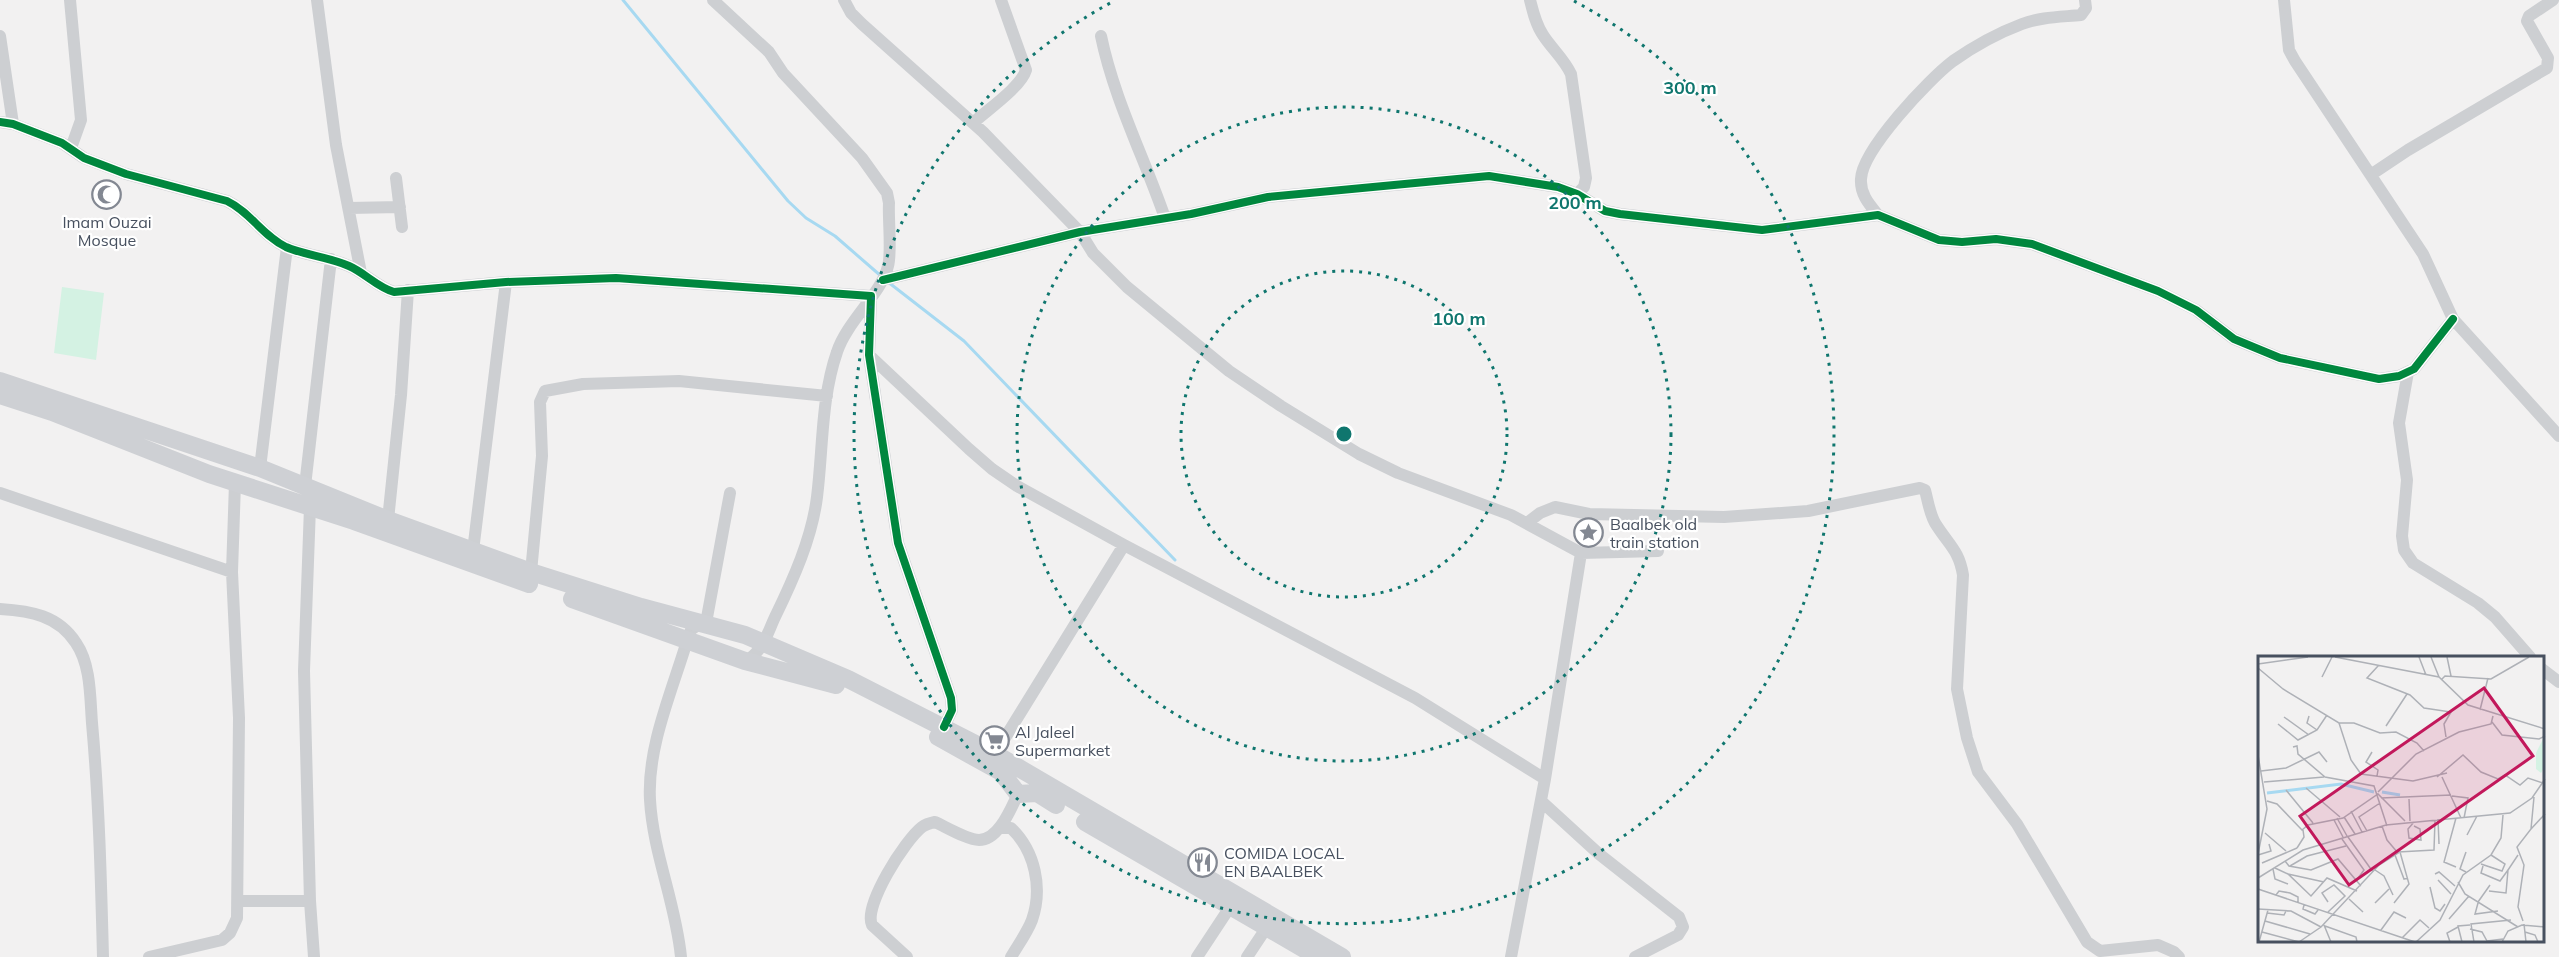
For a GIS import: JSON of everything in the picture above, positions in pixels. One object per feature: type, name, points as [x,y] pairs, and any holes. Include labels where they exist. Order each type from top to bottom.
[{"type":"main road","points":[[0,381],[264,470],[388,520],[531,572],[642,608],[704,623],[763,644],[858,683],[995,754],[1342,957]]},
{"type":"main road","points":[[0,394],[209,474],[310,507],[745,661],[823,681],[869,699],[1001,772],[1018,794],[1037,793],[1318,957]]},
{"type":"main road","points":[[209,474],[210,464],[216,453]]},
{"type":"main road","points":[[260,490],[264,470]]},
{"type":"street","points":[[70,0],[81,120],[71,148]]},
{"type":"street","points":[[317,0],[336,145],[361,273]]},
{"type":"street","points":[[713,0],[769,52],[783,73],[862,158],[887,193],[889,266],[883,280],[841,342],[827,396],[817,499],[811,521],[792,581],[763,644],[756,654],[745,661]]},
{"type":"street","points":[[844,0],[851,13],[862,24],[973,123],[1080,232],[1093,253],[1126,287],[1229,371],[1359,454],[1527,523],[1581,553],[1658,551]]},
{"type":"street","points":[[973,123],[1017,84],[1026,70],[1001,0]]},
{"type":"street","points":[[1530,0],[1536,21],[1544,37],[1566,64],[1571,74],[1586,178],[1584,187],[1578,194]]},
{"type":"street","points":[[2085,0],[2086,8],[2081,15],[2022,24],[1968,51],[1950,63],[1889,125],[1865,162],[1861,180],[1865,200],[1878,215],[1939,240],[1962,242],[1996,238],[2032,244],[2158,291],[2196,310],[2234,339],[2280,358],[2379,379],[2399,376],[2414,369],[2453,319]]},
{"type":"street","points":[[2284,0],[2289,50],[2423,254],[2453,319],[2556,428]]},
{"type":"street","points":[[2372,174],[2408,150],[2547,68],[2548,58],[2527,21],[2529,16],[2553,0]]},
{"type":"street","points":[[0,36],[13,124]]},
{"type":"street","points":[[1101,36],[1108,73],[1148,167],[1165,218]]},
{"type":"street","points":[[0,122],[13,124],[71,148],[84,158],[126,174],[227,201],[236,205],[263,231],[287,247],[331,259],[389,290],[506,282],[616,278],[871,296]]},
{"type":"street","points":[[883,280],[1080,232],[1268,197],[1489,176],[1558,187],[1578,194],[1605,210],[1620,214],[1762,230],[1878,215]]},
{"type":"street","points":[[396,178],[402,227]]},
{"type":"street","points":[[350,208],[400,207]]},
{"type":"street","points":[[264,470],[287,247]]},
{"type":"street","points":[[305,486],[331,259]]},
{"type":"street","points":[[472,551],[506,282]]},
{"type":"street","points":[[388,520],[401,395],[408,290]]},
{"type":"street","points":[[871,296],[869,355],[898,543],[951,698],[952,710],[944,727]]},
{"type":"street","points":[[869,355],[992,469],[1035,497],[1415,698],[1545,779]]},
{"type":"street","points":[[2408,372],[2399,423],[2407,480],[2402,536],[2404,550],[2413,563],[2478,603],[2495,617],[2529,656]]},
{"type":"street","points":[[531,572],[542,456],[540,402],[545,391],[583,384],[679,381],[827,396]]},
{"type":"street","points":[[149,957],[222,940],[234,927],[239,901],[239,718],[232,572],[236,483]]},
{"type":"street","points":[[1527,523],[1547,509],[1555,507],[1589,514],[1724,517],[1808,511],[1920,488],[1925,490],[1936,525],[1951,542],[1960,558],[1964,575],[1957,689],[1967,738],[1978,772],[2017,824],[2086,942],[2100,951],[2158,945],[2174,952],[2179,957]]},
{"type":"street","points":[[0,493],[232,572]]},
{"type":"street","points":[[681,957],[652,819],[650,790],[660,731],[687,641],[691,630],[704,623],[730,493]]},
{"type":"street","points":[[310,507],[304,671],[310,901],[314,957]]},
{"type":"street","points":[[995,754],[1124,545]]},
{"type":"street","points":[[1511,957],[1545,779],[1581,553]]},
{"type":"street","points":[[0,609],[39,614],[58,624],[78,644],[87,668],[96,763],[103,957]]},
{"type":"street","points":[[2544,671],[2559,682]]},
{"type":"street","points":[[907,957],[872,925],[869,918],[884,880],[912,837],[923,826],[935,822],[971,839],[980,840],[999,828],[1018,794]]},
{"type":"street","points":[[1541,801],[1599,854],[1683,922],[1678,935],[1635,957]]},
{"type":"street","points":[[999,828],[1011,828],[1025,843],[1032,859],[1037,896],[1031,922],[1011,957]]},
{"type":"street","points":[[239,901],[310,901]]},
{"type":"street","points":[[1197,957],[1230,907]]},
{"type":"street","points":[[1248,957],[1267,927]]},
{"type":"green space","points":[[62,287],[104,293],[96,360],[54,353]]},
{"type":"waterway","points":[[623,0],[788,201],[806,218],[835,236],[881,276]]},
{"type":"waterway","points":[[888,282],[964,341],[1175,560]]},
{"type":"cycle path","points":[[0,122],[13,124],[62,143],[84,158],[126,174],[227,201],[243,211],[270,237],[286,247],[349,266],[394,292],[506,282],[616,278],[871,296],[869,355],[898,543],[951,698],[952,710],[944,727]]},
{"type":"cycle path","points":[[883,280],[1080,232],[1191,214],[1268,197],[1489,176],[1558,187],[1577,194],[1605,211],[1620,214],[1762,230],[1878,215],[1939,240],[1962,242],[1996,239],[2032,244],[2158,291],[2196,310],[2234,339],[2280,358],[2379,379],[2399,376],[2414,369],[2453,319]]},
{"type":"place","name":"Imam Ouzai Mosque","points":[[107,194]]},
{"type":"place","name":"Baalbek old train station","points":[[1589,533]]},
{"type":"place","name":"Al Jaleel Supermarket","points":[[994,741]]},
{"type":"place","name":"COMIDA LOCAL EN BAALBEK","points":[[1203,862]]}]
